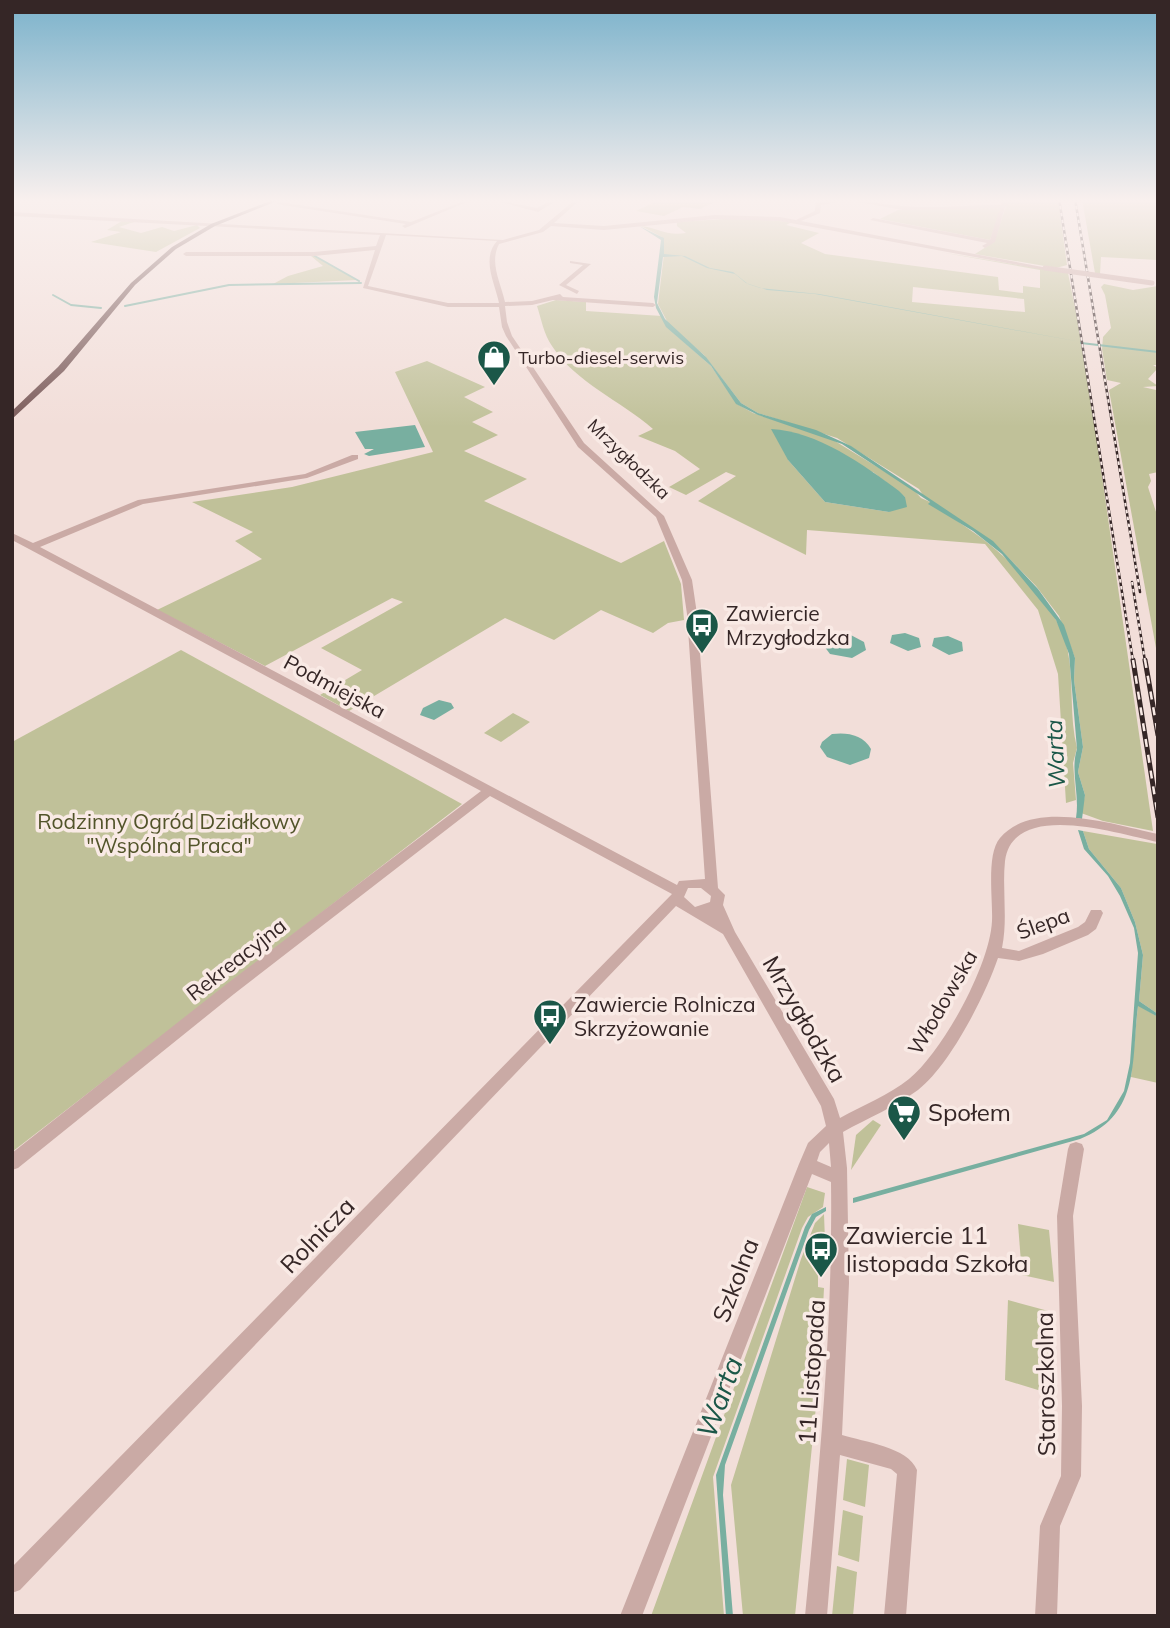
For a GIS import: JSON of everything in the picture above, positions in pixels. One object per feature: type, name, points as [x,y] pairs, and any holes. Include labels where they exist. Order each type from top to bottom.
[{"type":"main road","points":[[12,415],[61,369],[144,275]]},
{"type":"street","points":[[368,275],[364,285],[366,287],[446,304],[502,305],[578,292],[562,285],[574,275]]},
{"type":"street","name":"Mrzygłodzka","points":[[496,275],[506,331],[574,436],[660,516],[685,573],[692,614],[709,858],[712,887],[718,895],[716,905],[729,933],[828,1104],[837,1130]]},
{"type":"street","points":[[1097,275],[1156,283]]},
{"type":"street","points":[[1108,276],[1156,283]]},
{"type":"street","points":[[552,298],[653,305]]},
{"type":"street","points":[[32,547],[141,502],[307,476],[355,457]]},
{"type":"street","name":"Podmiejska","points":[[12,536],[640,870],[684,902]]},
{"type":"street","name":"Rekreacyjna","points":[[12,1163],[229,990],[489,791]]},
{"type":"street","name":"Włodowska","points":[[837,1130],[896,1096],[925,1073],[967,1007],[995,952],[1003,842],[1011,833],[1027,824],[1064,821],[1158,838]]},
{"type":"street","points":[[709,858],[684,902],[716,905]]},
{"type":"street","name":"Podmiejska","points":[[640,870],[712,887]]},
{"type":"street","name":"Mrzygłodzka","points":[[684,902],[729,933]]},
{"type":"street","name":"Rolnicza","points":[[12,1582],[655,920],[684,902]]},
{"type":"street","name":"Ślepa","points":[[995,952],[1019,956],[1038,950],[1083,931],[1091,925],[1096,913]]},
{"type":"street","name":"Szkolna","points":[[631,1616],[807,1164],[817,1143],[837,1130]]},
{"type":"street","name":"11 Listopada","points":[[816,1616],[838,1356],[840,1222],[837,1130]]},
{"type":"street","name":"Staroszkolna","points":[[1046,1616],[1050,1526],[1071,1476],[1072,1406],[1065,1216],[1076,1149]]},
{"type":"street","points":[[807,1164],[839,1185]]},
{"type":"street","points":[[831,1441],[896,1461],[907,1470],[895,1616]]},
{"type":"green space","points":[[348,275],[357,280],[273,284],[288,276]]},
{"type":"green space","points":[[661,275],[983,275],[998,277],[999,290],[1023,293],[1023,286],[1040,288],[1040,275],[1068,275],[1085,358],[1153,831],[1103,821],[1081,813],[1085,795],[1078,772],[1083,747],[1074,680],[1075,658],[1059,616],[1036,586],[992,541],[925,498],[919,489],[837,438],[758,413],[741,403],[704,355],[669,325],[658,304]],"holes":[[[913,287],[1024,299],[1025,312],[912,302]]]},
{"type":"green space","points":[[1104,284],[1133,290],[1158,286],[1158,365],[1153,365],[1158,368],[1148,379],[1158,386],[1143,387],[1156,390],[1158,395],[1158,472],[1149,474],[1151,481],[1148,487],[1158,518],[1158,659],[1109,390],[1121,383],[1107,380],[1102,349],[1103,337],[1111,328],[1101,287]]},
{"type":"green space","points":[[556,300],[586,302],[586,311],[662,316],[667,327],[711,366],[737,404],[753,413],[830,438],[913,489],[921,498],[946,512],[1010,562],[1041,596],[1053,614],[1068,652],[1077,748],[1073,763],[1076,800],[1066,803],[1058,674],[1038,610],[985,544],[807,530],[806,555],[698,501],[736,476],[726,472],[686,495],[669,487],[700,469],[675,451],[638,436],[653,429],[586,381],[562,359],[547,337],[537,306]],"holes":[[[788,460],[873,472],[905,497],[889,512],[825,502]]]},
{"type":"green space","points":[[427,361],[485,387],[464,397],[493,412],[472,422],[498,435],[464,451],[527,479],[484,501],[621,563],[664,541],[681,584],[684,620],[668,623],[653,633],[601,610],[554,640],[505,618],[349,711],[320,695],[362,670],[321,648],[403,602],[392,598],[265,666],[157,610],[262,559],[235,541],[253,532],[192,502],[292,487],[433,452],[395,372]]},
{"type":"green space","name":"Rodzinny Ogród Działkowy \"Wspólna Praca\"","points":[[181,650],[462,804],[12,1152],[12,742]]},
{"type":"green space","points":[[513,713],[530,722],[501,742],[484,733]]},
{"type":"green space","points":[[1083,831],[1157,844],[1158,1014],[1139,1001],[1143,955],[1135,922],[1121,888],[1089,849]]},
{"type":"green space","points":[[1138,1005],[1158,1017],[1158,1083],[1131,1077]]},
{"type":"green space","points":[[873,1120],[881,1125],[851,1170],[856,1135]]},
{"type":"green space","points":[[807,1187],[825,1193],[823,1207],[808,1217],[802,1228],[713,1477],[724,1616],[651,1616]]},
{"type":"green space","points":[[824,1214],[826,1269],[818,1268],[818,1287],[824,1288],[820,1366],[795,1616],[743,1616],[731,1485],[801,1259],[815,1223]]},
{"type":"green space","points":[[1018,1224],[1049,1230],[1054,1282],[1022,1275]]},
{"type":"green space","points":[[1008,1300],[1052,1312],[1051,1394],[1005,1380]]},
{"type":"green space","points":[[847,1459],[869,1465],[865,1507],[843,1500]]},
{"type":"green space","points":[[843,1510],[863,1516],[859,1562],[838,1555]]},
{"type":"green space","points":[[837,1566],[857,1572],[853,1616],[832,1616]]},
{"type":"water","points":[[657,275],[661,275],[657,303],[665,319],[706,357],[741,403],[758,413],[816,430],[851,446],[993,541],[1038,589],[1064,625],[1075,658],[1074,680],[1083,747],[1078,772],[1085,795],[1082,819],[1076,818],[1074,766],[1077,749],[1069,654],[1056,620],[1002,554],[973,531],[928,504],[930,502],[842,444],[758,415],[736,404],[711,366],[666,327],[656,308],[654,297]]},
{"type":"water","points":[[761,288],[819,294],[1081,342],[815,294]]},
{"type":"water","points":[[415,425],[425,447],[369,456],[364,454],[374,449],[365,449],[355,432]]},
{"type":"water","points":[[771,429],[805,436],[839,451],[899,491],[905,497],[907,507],[889,512],[825,502],[788,460]]},
{"type":"water","points":[[833,633],[847,633],[864,642],[866,650],[852,658],[830,654],[821,642]]},
{"type":"water","points":[[905,633],[919,638],[921,647],[908,651],[890,643],[892,635]]},
{"type":"water","points":[[948,636],[962,642],[963,651],[949,655],[932,646],[934,638]]},
{"type":"water","points":[[439,700],[451,703],[454,708],[434,720],[420,715],[423,708]]},
{"type":"water","points":[[832,734],[849,734],[859,738],[871,749],[869,758],[850,765],[827,757],[820,747]]},
{"type":"water","points":[[1078,830],[1083,831],[1089,849],[1121,888],[1135,922],[1143,955],[1139,1001],[1158,1014],[1158,1017],[1138,1006],[1133,1066],[1123,1101],[1114,1116],[1100,1129],[1080,1139],[853,1203],[853,1198],[1084,1134],[1107,1120],[1124,1091],[1130,1063],[1138,953],[1134,928],[1120,896],[1108,876],[1084,849]]},
{"type":"water","points":[[826,1207],[826,1211],[816,1217],[809,1230],[725,1465],[723,1495],[733,1616],[726,1616],[716,1475],[805,1227],[812,1214]]},
{"type":"waterway","points":[[348,275],[359,281]]},
{"type":"waterway","points":[[125,306],[229,285],[361,283]]},
{"type":"waterway","points":[[53,295],[71,305],[101,308]]},
{"type":"waterway","points":[[1081,343],[1158,352]]},
{"type":"railway","points":[[1071,275],[1133,661]]},
{"type":"railway","points":[[1088,275],[1140,592]]},
{"type":"railway","points":[[1132,582],[1145,661]]},
{"type":"railway","points":[[1133,660],[1158,817]]},
{"type":"railway","points":[[1145,660],[1158,735]]},
{"type":"place","name":"Turbo-diesel-serwis","points":[[494,387]]},
{"type":"place","name":"Zawiercie Mrzygłodzka","points":[[702,655]]},
{"type":"place","name":"Zawiercie Rolnicza Skrzyżowanie","points":[[550,1046]]},
{"type":"place","name":"Społem","points":[[904,1142]]},
{"type":"place","name":"Zawiercie 11 listopada Szkoła","points":[[821,1279]]},
{"type":"water label","name":"Warta","points":[[1055,754]]},
{"type":"water label","name":"Warta","points":[[719,1397]]}]
